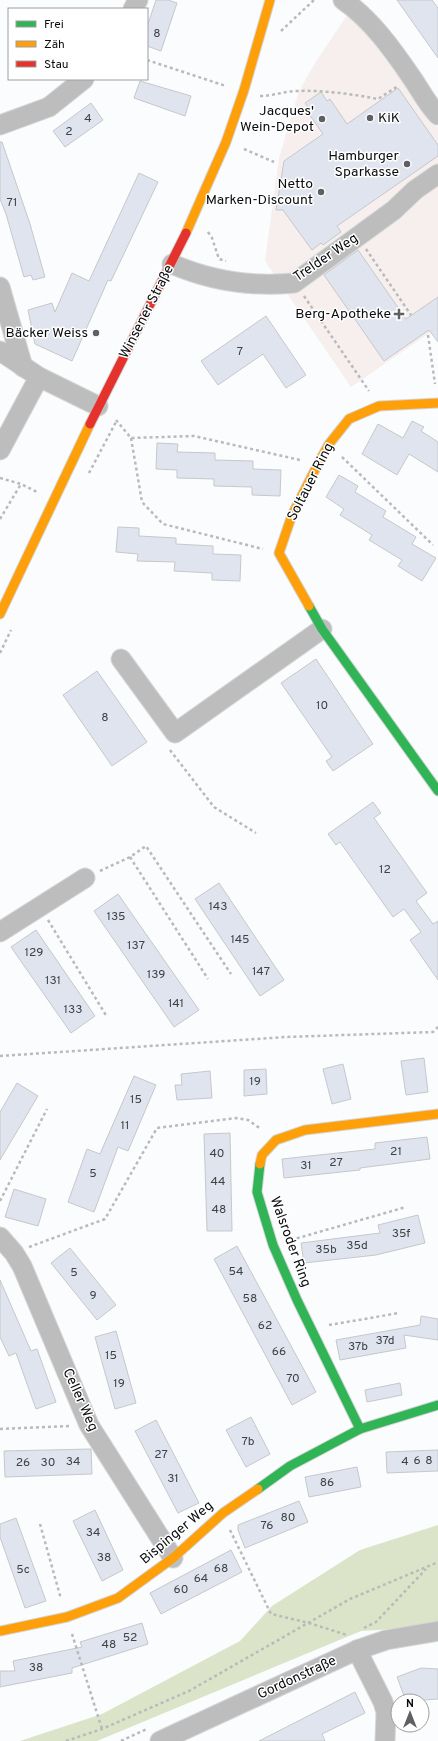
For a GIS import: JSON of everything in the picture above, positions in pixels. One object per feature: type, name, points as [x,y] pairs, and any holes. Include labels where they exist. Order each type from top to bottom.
[{"type":"street","name":"Winsener Straße","points":[[0,614],[98,406],[172,264],[195,216],[226,141],[270,0]]},
{"type":"street","points":[[343,0],[380,34],[438,116]]},
{"type":"street","points":[[0,125],[49,107],[83,80]]},
{"type":"street","name":"Trelder Weg","points":[[172,264],[202,275],[226,281],[275,284],[294,282],[394,210],[415,190],[438,174]]},
{"type":"street","points":[[0,287],[23,367]]},
{"type":"street","points":[[0,351],[39,377],[98,406]]},
{"type":"street","points":[[0,450],[39,377]]},
{"type":"street","name":"Soltauer Ring","points":[[278,553],[292,515],[318,464],[329,444],[350,419],[379,406],[438,403]]},
{"type":"street","points":[[278,553],[322,629],[438,791]]},
{"type":"street","points":[[121,659],[175,733],[322,629]]},
{"type":"street","points":[[0,932],[85,878]]},
{"type":"street","name":"Walsroder Ring","points":[[360,1429],[311,1328],[273,1244],[257,1192],[258,1173],[262,1155],[276,1140],[305,1130],[353,1123],[438,1114]]},
{"type":"street","name":"Celler Weg","points":[[0,1236],[14,1253],[22,1266],[89,1425],[173,1558]]},
{"type":"street","points":[[360,1429],[438,1405]]},
{"type":"street","name":"Bispinger Weg","points":[[0,1631],[67,1617],[118,1598],[173,1558],[222,1513],[290,1466],[360,1429]]},
{"type":"street","name":"Gordonstraße","points":[[160,1741],[357,1650],[386,1640],[438,1632]]},
{"type":"street","points":[[357,1650],[383,1702],[386,1712],[385,1741]]},
{"type":"path","points":[[277,35],[314,0]]},
{"type":"path","points":[[148,60],[242,92]]},
{"type":"path","points":[[252,96],[273,96],[294,91],[323,90],[378,98],[412,78]]},
{"type":"path","points":[[241,148],[274,162]]},
{"type":"path","points":[[195,216],[212,224],[207,231],[212,238],[219,259],[233,263]]},
{"type":"path","points":[[358,237],[411,315]]},
{"type":"path","points":[[294,282],[379,406]]},
{"type":"path","points":[[428,335],[438,403]]},
{"type":"path","points":[[117,420],[132,438],[142,502],[163,524],[278,553]]},
{"type":"path","points":[[132,438],[194,436],[318,464]]},
{"type":"path","points":[[329,444],[432,545]]},
{"type":"path","points":[[0,478],[22,484],[54,500]]},
{"type":"path","points":[[0,519],[22,484]]},
{"type":"path","points":[[168,748],[214,807],[256,833]]},
{"type":"path","points":[[85,878],[130,857],[146,846],[230,974]]},
{"type":"path","points":[[130,857],[208,979]]},
{"type":"path","points":[[39,906],[107,1017]]},
{"type":"path","points":[[0,1056],[271,1038],[433,1032],[438,1027]]},
{"type":"path","points":[[0,1201],[47,1109]]},
{"type":"path","points":[[14,1253],[105,1219],[157,1128],[236,1118],[248,1120],[276,1140]]},
{"type":"path","points":[[273,1244],[406,1208]]},
{"type":"path","points":[[311,1328],[399,1313]]},
{"type":"path","points":[[0,1429],[89,1425]]},
{"type":"path","points":[[222,1513],[270,1614],[348,1635],[357,1650]]},
{"type":"path","points":[[40,1524],[102,1729]]},
{"type":"path","points":[[66,1741],[102,1729],[189,1691],[350,1599],[436,1563]]},
{"type":"path","points":[[376,1622],[428,1567]]},
{"type":"shaded area","points":[[348,14],[377,42],[438,128],[438,327],[351,387],[265,261],[279,158],[299,91],[317,60]]},
{"type":"green space","points":[[438,1525],[438,1621],[393,1629],[361,1631],[97,1741],[20,1741],[102,1714],[240,1641],[272,1606],[360,1550]]},
{"type":"building","points":[[156,0],[168,0],[177,3],[161,51],[148,46],[148,24]]},
{"type":"building","points":[[397,0],[432,0],[438,8],[438,58]]},
{"type":"building","points":[[140,81],[191,96],[185,116],[134,98]]},
{"type":"building","points":[[398,88],[438,145],[438,156],[337,226],[341,232],[323,245],[321,243],[312,250],[283,210],[276,210],[284,161],[323,134],[309,114],[311,112],[305,103],[321,92],[327,101],[330,99],[347,124]]},
{"type":"building","points":[[91,103],[103,120],[65,147],[53,131]]},
{"type":"building","points":[[0,142],[2,142],[30,224],[45,277],[33,280],[31,275],[24,277],[6,214],[0,199]]},
{"type":"building","points":[[139,173],[158,182],[111,281],[108,280],[72,361],[35,344],[28,310],[52,303],[55,312],[72,273],[89,281]]},
{"type":"building","points":[[358,250],[406,319],[438,297],[438,342],[429,330],[384,361],[324,275]]},
{"type":"building","points":[[266,316],[306,375],[286,388],[263,354],[218,385],[201,361]]},
{"type":"building","points":[[412,421],[424,427],[421,431],[438,442],[438,472],[409,454],[397,475],[362,454],[378,424],[403,438]]},
{"type":"building","points":[[157,443],[178,444],[177,452],[215,453],[215,460],[253,461],[253,469],[281,470],[280,496],[252,495],[252,487],[214,486],[214,479],[177,478],[177,470],[156,469]]},
{"type":"building","points":[[339,475],[358,486],[355,492],[386,511],[383,517],[416,537],[412,544],[436,558],[422,581],[398,566],[402,560],[369,540],[372,535],[340,515],[344,509],[326,497]]},
{"type":"building","points":[[118,527],[139,528],[139,536],[176,538],[176,544],[213,546],[213,554],[241,555],[240,581],[212,580],[212,573],[174,571],[175,562],[137,561],[138,554],[116,552]]},
{"type":"building","points":[[316,659],[373,744],[333,771],[326,761],[332,757],[281,683]]},
{"type":"building","points":[[97,671],[147,742],[112,766],[63,695]]},
{"type":"building","points":[[373,802],[381,813],[374,818],[427,893],[416,901],[433,924],[438,921],[438,980],[410,940],[421,932],[404,909],[393,917],[340,842],[336,845],[328,834]]},
{"type":"building","points":[[219,883],[284,980],[260,996],[195,899]]},
{"type":"building","points":[[118,894],[199,1010],[174,1027],[94,911]]},
{"type":"building","points":[[36,930],[95,1016],[71,1033],[11,947]]},
{"type":"building","points":[[424,1058],[428,1092],[406,1095],[401,1061]]},
{"type":"building","points":[[343,1064],[351,1099],[332,1104],[323,1069]]},
{"type":"building","points":[[266,1069],[267,1094],[244,1096],[244,1070]]},
{"type":"building","points":[[210,1071],[212,1098],[177,1100],[175,1085],[182,1085],[181,1074]]},
{"type":"building","points":[[134,1076],[156,1085],[128,1151],[118,1147],[94,1212],[68,1202],[87,1149],[100,1154]]},
{"type":"building","points":[[17,1083],[38,1096],[0,1160],[0,1112]]},
{"type":"building","points":[[230,1133],[232,1231],[207,1231],[204,1134]]},
{"type":"building","points":[[427,1137],[430,1159],[360,1168],[360,1170],[284,1178],[282,1159],[375,1149],[375,1143]]},
{"type":"building","points":[[14,1189],[46,1199],[38,1226],[5,1217]]},
{"type":"building","points":[[418,1215],[425,1243],[376,1255],[304,1263],[301,1243],[380,1233],[378,1225]]},
{"type":"building","points":[[237,1246],[316,1392],[292,1405],[214,1259]]},
{"type":"building","points":[[70,1248],[116,1305],[97,1320],[51,1263]]},
{"type":"building","points":[[0,1280],[31,1351],[37,1349],[56,1402],[36,1409],[16,1353],[9,1356],[0,1337]]},
{"type":"building","points":[[421,1316],[438,1319],[438,1340],[404,1335],[406,1348],[340,1360],[336,1340],[420,1325]]},
{"type":"building","points":[[116,1331],[136,1403],[115,1409],[95,1337]]},
{"type":"building","points":[[400,1383],[402,1395],[367,1402],[365,1390]]},
{"type":"building","points":[[251,1417],[270,1454],[246,1467],[226,1430]]},
{"type":"building","points":[[156,1420],[199,1503],[178,1513],[135,1431]]},
{"type":"building","points":[[91,1449],[92,1474],[5,1477],[4,1451]]},
{"type":"building","points":[[438,1450],[438,1471],[387,1473],[386,1452]]},
{"type":"building","points":[[357,1467],[361,1487],[309,1497],[305,1477]]},
{"type":"building","points":[[299,1501],[308,1522],[245,1548],[238,1530],[238,1525]]},
{"type":"building","points":[[95,1510],[123,1570],[102,1581],[73,1521]]},
{"type":"building","points":[[16,1518],[46,1601],[25,1608],[0,1537],[0,1524]]},
{"type":"building","points":[[231,1550],[242,1572],[161,1614],[150,1593]]},
{"type":"building","points":[[142,1623],[148,1644],[72,1668],[72,1673],[0,1687],[0,1671],[15,1671],[13,1661],[82,1647],[80,1642]]},
{"type":"building","points":[[421,1668],[438,1669],[438,1699],[430,1700],[430,1693],[403,1693],[397,1677]]},
{"type":"building","points":[[355,1692],[365,1713],[322,1734],[325,1741],[259,1741]]},
{"type":"traffic: fast","points":[[309,606],[322,629],[438,791]]},
{"type":"traffic: fast","points":[[260,1164],[257,1192],[273,1245],[297,1300],[360,1429]]},
{"type":"traffic: fast","points":[[258,1489],[290,1466],[360,1429],[438,1405]]},
{"type":"traffic: slow","points":[[186,233],[226,142],[244,90],[270,0]]},
{"type":"traffic: slow","points":[[309,606],[279,553],[292,515],[329,444],[349,419],[379,406],[438,403]]},
{"type":"traffic: slow","points":[[0,614],[90,424]]},
{"type":"traffic: slow","points":[[260,1164],[262,1155],[276,1140],[305,1130],[438,1114]]},
{"type":"traffic: slow","points":[[0,1631],[67,1617],[118,1598],[173,1558],[223,1513],[258,1489]]},
{"type":"traffic: jam","points":[[90,424],[186,233]]},
{"type":"place","name":"KiK","points":[[370,118]]},
{"type":"place","name":"Jacques' Wein-Depot","points":[[322,119]]},
{"type":"place","name":"Hamburger Sparkasse","points":[[407,164]]},
{"type":"place","name":"Netto Marken-Discount","points":[[321,192]]},
{"type":"place","name":"Berg-Apotheke","points":[[399,314]]},
{"type":"place","name":"Bäcker Weiss","points":[[96,333]]}]
